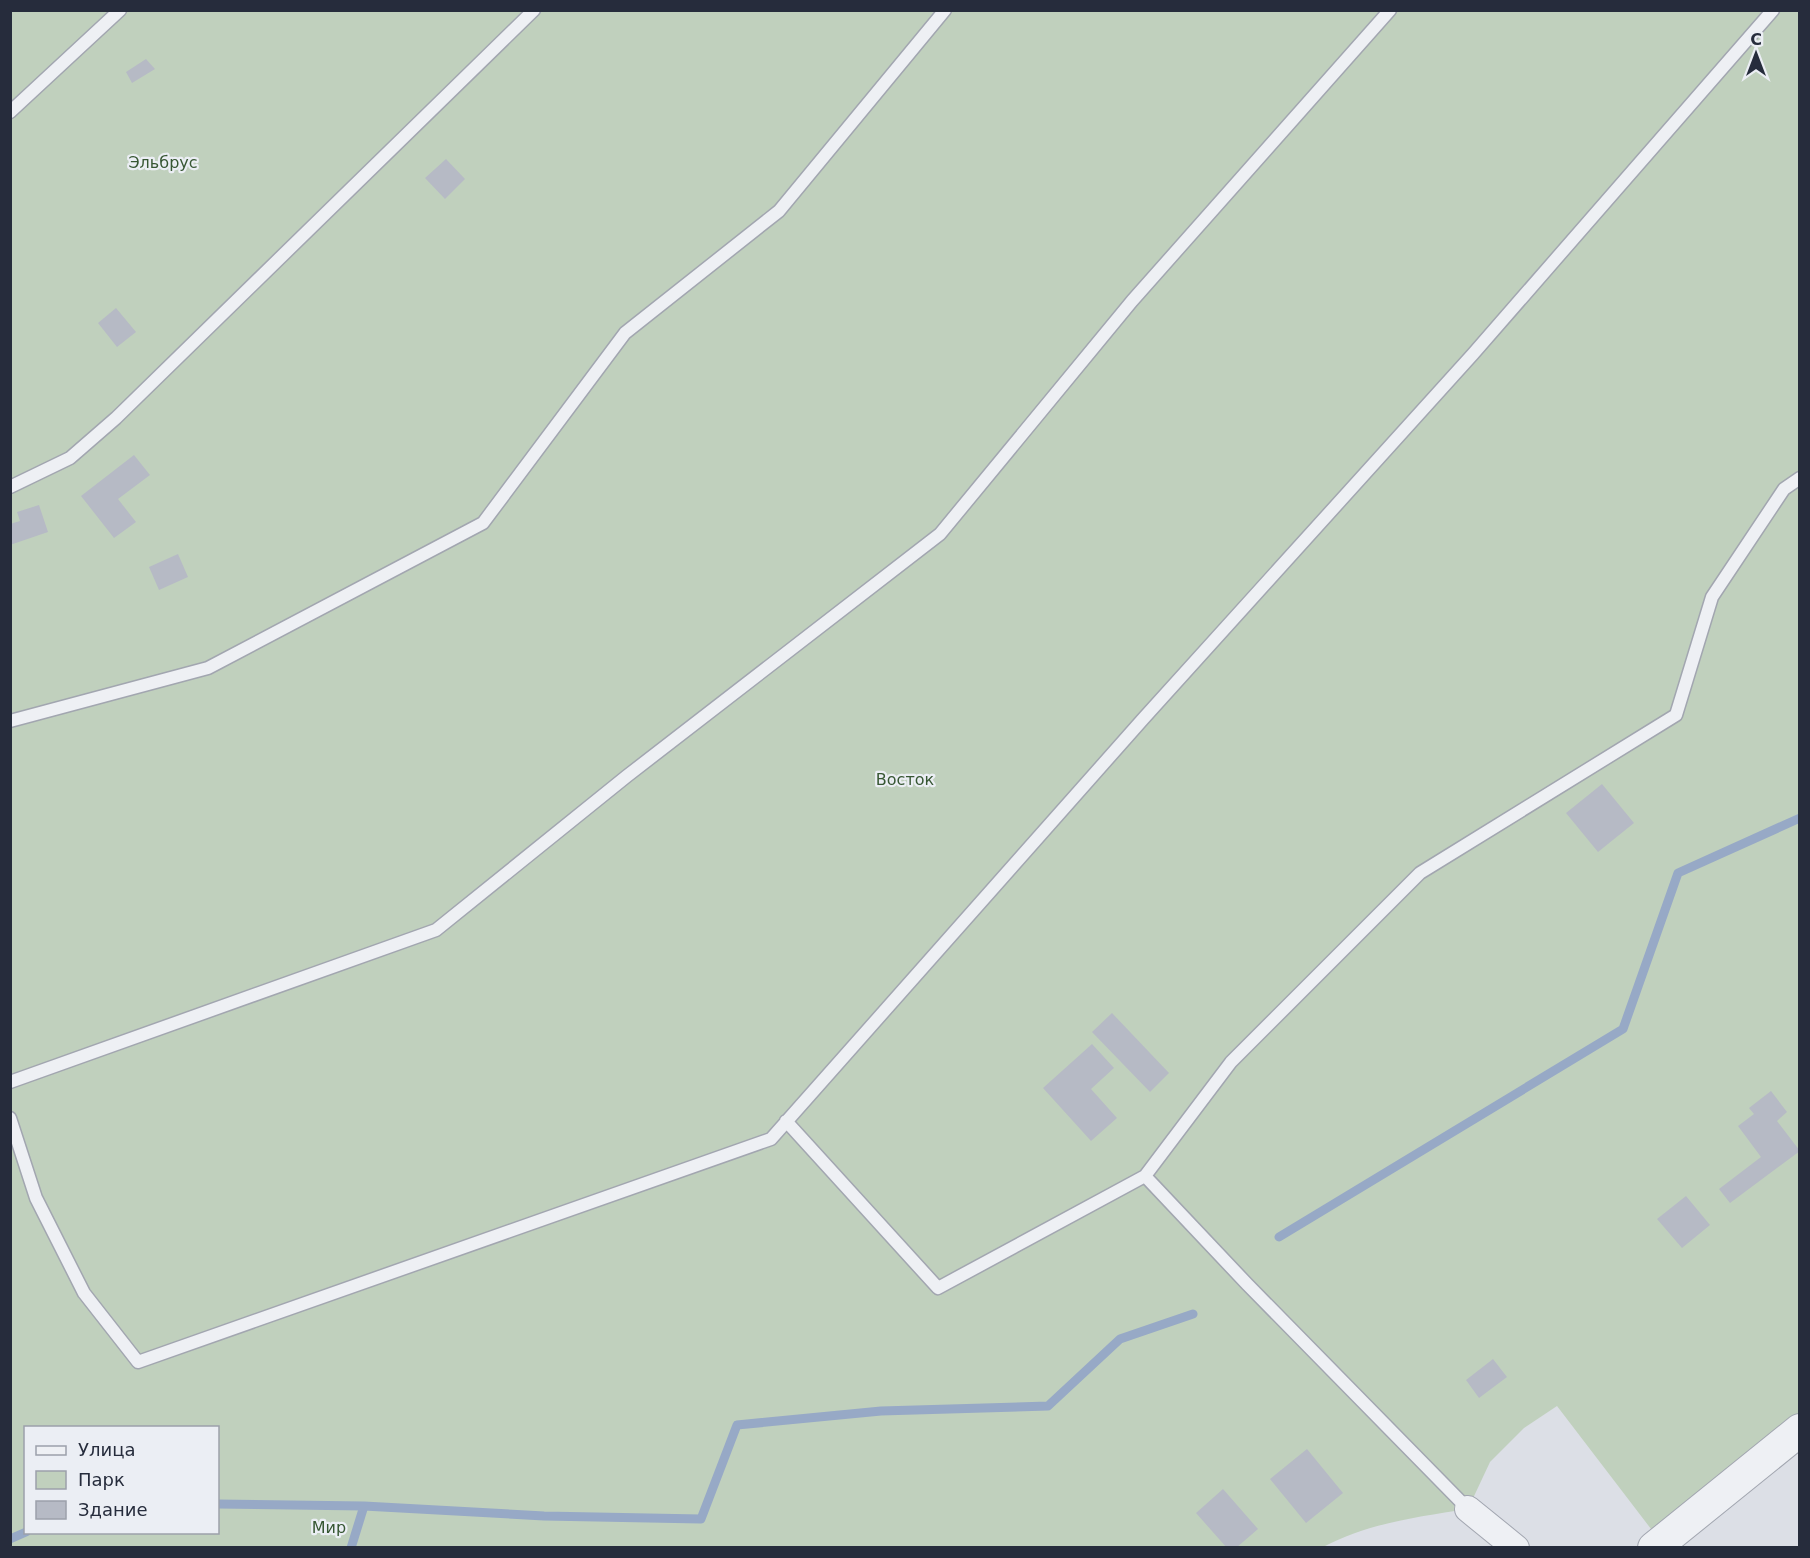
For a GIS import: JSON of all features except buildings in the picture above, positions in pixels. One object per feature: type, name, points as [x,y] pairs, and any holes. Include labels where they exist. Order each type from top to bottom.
[{"type":"street","points":[[1654,1548],[1800,1430]]},
{"type":"street","points":[[1468,1509],[1516,1548]]},
{"type":"lane","points":[[10,112],[120,10]]},
{"type":"lane","points":[[10,487],[69,458],[116,418],[534,10]]},
{"type":"lane","points":[[10,721],[208,668],[483,523],[625,333],[779,211],[945,10]]},
{"type":"lane","points":[[10,1082],[436,930],[627,776],[940,534],[1132,301],[1389,10]]},
{"type":"lane","points":[[10,1118],[36,1198],[84,1293],[138,1362],[771,1139],[1143,719],[1473,354],[1773,10]]},
{"type":"lane","points":[[786,1121],[938,1288],[1145,1176],[1231,1062],[1420,873],[1676,715],[1712,597],[1784,489],[1800,478]]},
{"type":"lane","points":[[1145,1176],[1247,1284],[1468,1509]]},
{"type":"green space","name":"Восток","points":[[11,11],[1799,11],[1799,1430],[1661,1542],[1557,1406],[1524,1428],[1490,1462],[1468,1509],[1412,1518],[1376,1527],[1323,1547],[11,1548]]},
{"type":"waterway","points":[[1279,1237],[1623,1029],[1678,873],[1800,818]]},
{"type":"waterway","points":[[219,1504],[364,1506],[544,1516],[701,1519],[737,1425],[881,1411],[1048,1406],[1120,1339],[1193,1314]]},
{"type":"waterway","points":[[351,1548],[364,1506]]},
{"type":"waterway","points":[[10,1539],[24,1533]]},
{"type":"park label","name":"Эльбрус","points":[[163,162]]},
{"type":"park label","name":"Мир","points":[[329,1527]]}]
